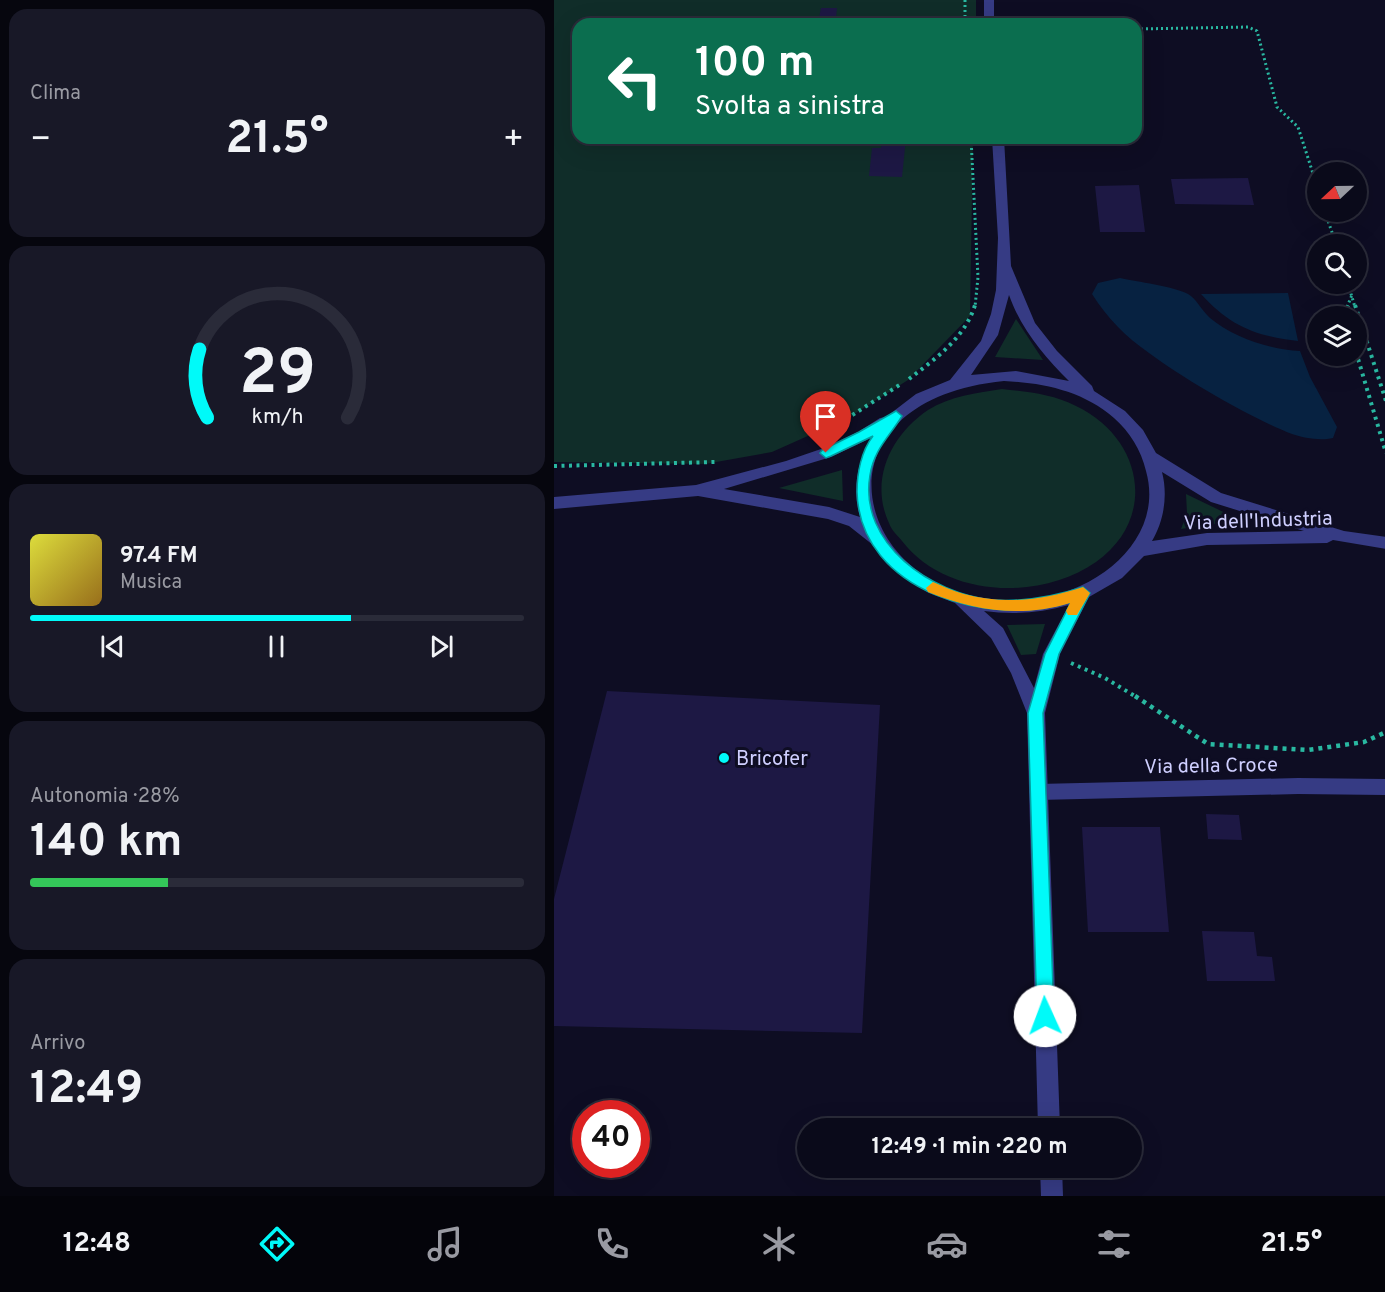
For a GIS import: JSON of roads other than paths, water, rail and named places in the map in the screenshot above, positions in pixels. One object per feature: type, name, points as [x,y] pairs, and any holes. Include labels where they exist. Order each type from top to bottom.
[{"type":"street","points":[[989,0],[989,18]]},
{"type":"street","points":[[956,383],[979,356],[992,333],[1006,269],[998,144]]},
{"type":"street","points":[[696,491],[829,513],[855,522],[909,573],[928,585],[961,599],[992,605],[1023,606],[1054,602],[1083,593],[1106,581],[1124,567],[1139,550],[1152,528],[1158,505],[1158,481],[1152,458],[1130,425],[1064,370],[1037,337],[1023,313],[1006,269]]},
{"type":"street","points":[[554,503],[696,491],[787,466],[826,453],[863,436],[924,396],[956,383],[1004,376],[1029,377],[1053,381],[1097,399]]},
{"type":"street","points":[[879,543],[864,510],[863,475],[874,443],[896,416]]},
{"type":"street","name":"Via dell'Industria","points":[[1152,458],[1216,498],[1344,537],[1385,543]]},
{"type":"street","name":"Via dell'Industria","points":[[1139,550],[1207,539],[1344,537]]},
{"type":"street","points":[[1049,1118],[1036,713],[1052,654],[1083,593]]},
{"type":"street","points":[[961,599],[997,633],[1018,670],[1036,713]]},
{"type":"street","name":"Via della Croce","points":[[1038,792],[1298,786],[1385,787]]},
{"type":"street","points":[[1051,1178],[1052,1196]]},
{"type":"water","points":[[1120,278],[1181,291],[1194,298],[1210,318],[1219,325],[1241,337],[1276,348],[1300,351],[1310,377],[1337,427],[1333,438],[1307,438],[1275,427],[1200,386],[1141,347],[1111,319],[1092,294],[1098,283]]},
{"type":"water","points":[[1288,293],[1298,341],[1269,336],[1244,328],[1222,314],[1201,294]]},
{"type":"place","name":"Bricofer","points":[[724,758]]}]
